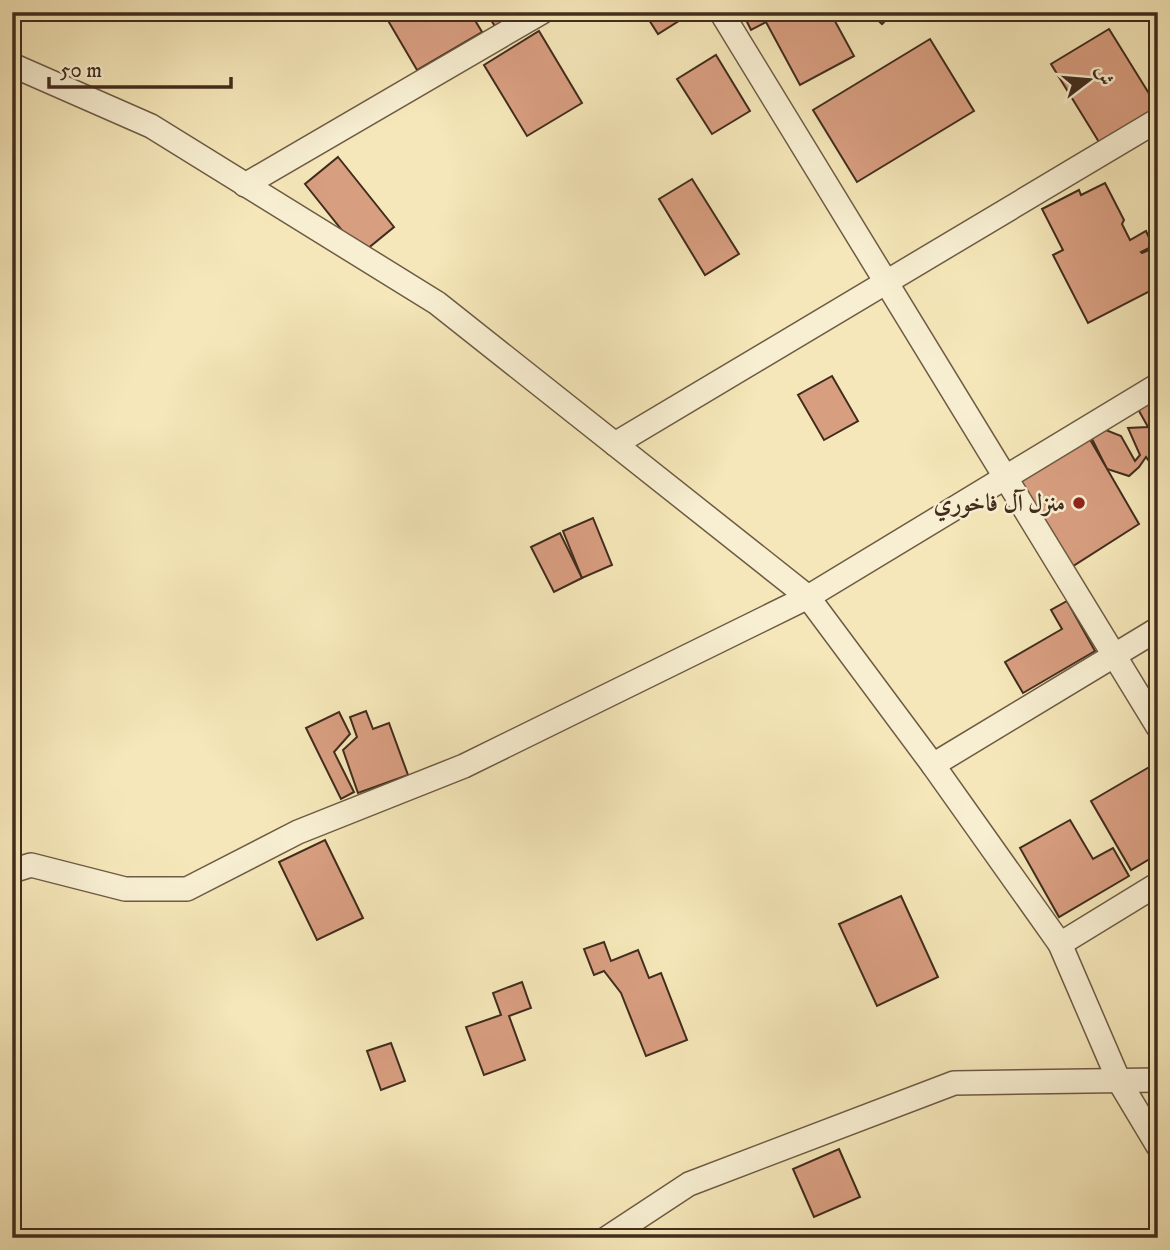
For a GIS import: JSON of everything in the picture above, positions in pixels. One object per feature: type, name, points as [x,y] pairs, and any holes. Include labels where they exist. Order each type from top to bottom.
[{"type":"street","points":[[245,185],[541,12]]},
{"type":"street","points":[[721,12],[1158,727]]},
{"type":"street","points":[[12,65],[151,126],[437,303],[808,597],[933,765],[1060,944],[1119,1081],[1158,1146]]},
{"type":"street","points":[[615,444],[1158,120]]},
{"type":"street","points":[[12,871],[31,865],[125,889],[187,889],[298,832],[464,766],[808,597],[1158,385]]},
{"type":"street","points":[[933,765],[1158,629]]},
{"type":"street","points":[[1060,944],[1158,884]]},
{"type":"street","points":[[607,1238],[689,1184],[954,1083],[1158,1080]]},
{"type":"building","points":[[383,12],[470,12],[482,32],[417,70]]},
{"type":"building","points":[[486,12],[528,12],[498,31]]},
{"type":"building","points":[[644,12],[693,12],[658,34]]},
{"type":"building","points":[[755,12],[830,12],[854,56],[800,85],[766,22],[751,30],[745,18]]},
{"type":"building","points":[[869,12],[894,12],[882,24]]},
{"type":"building","points":[[1109,29],[1158,108],[1158,113],[1102,147],[1051,64]]},
{"type":"building","points":[[539,31],[582,103],[527,136],[484,65]]},
{"type":"building","points":[[930,39],[974,111],[857,182],[813,110]]},
{"type":"building","points":[[716,55],[750,111],[712,134],[677,79]]},
{"type":"building","points":[[338,157],[394,227],[361,254],[305,184]]},
{"type":"building","points":[[692,179],[739,254],[705,275],[659,199]]},
{"type":"building","points":[[1105,183],[1124,220],[1122,224],[1130,240],[1146,231],[1153,246],[1141,252],[1158,246],[1158,287],[1088,323],[1053,255],[1063,250],[1042,209],[1079,190],[1081,195]]},
{"type":"building","points":[[832,376],[858,421],[824,440],[798,395]]},
{"type":"building","points":[[1158,397],[1158,474],[1146,457],[1129,476],[1107,469],[1091,437],[1106,430],[1121,436],[1135,461],[1140,455],[1128,428],[1148,427],[1134,402]]},
{"type":"building","name":"منزل آل فاخوري","points":[[1088,436],[1139,524],[1070,568],[1017,482]]},
{"type":"building","points":[[593,518],[612,565],[582,578],[563,531]]},
{"type":"building","points":[[560,533],[582,578],[554,592],[531,547]]},
{"type":"building","points":[[1067,601],[1095,651],[1023,693],[1005,662],[1062,629],[1051,610]]},
{"type":"building","points":[[366,711],[373,729],[389,723],[408,775],[358,793],[343,750],[357,737],[350,717]]},
{"type":"building","points":[[339,712],[350,734],[334,752],[354,792],[341,799],[306,728]]},
{"type":"building","points":[[1151,766],[1158,778],[1158,854],[1131,870],[1091,801]]},
{"type":"building","points":[[1070,820],[1093,859],[1113,848],[1129,876],[1059,917],[1020,848]]},
{"type":"building","points":[[325,840],[363,918],[317,940],[279,862]]},
{"type":"building","points":[[901,896],[938,977],[877,1006],[839,924]]},
{"type":"building","points":[[604,942],[611,961],[638,950],[649,978],[661,973],[687,1040],[646,1056],[621,993],[604,971],[594,975],[584,949]]},
{"type":"building","points":[[522,982],[531,1008],[509,1016],[525,1060],[484,1075],[466,1027],[501,1015],[493,993]]},
{"type":"building","points":[[391,1043],[405,1081],[381,1090],[367,1051]]},
{"type":"building","points":[[839,1149],[860,1197],[814,1217],[793,1169]]},
{"type":"place","name":"منزل آل فاخوري","points":[[1079,503]]}]
